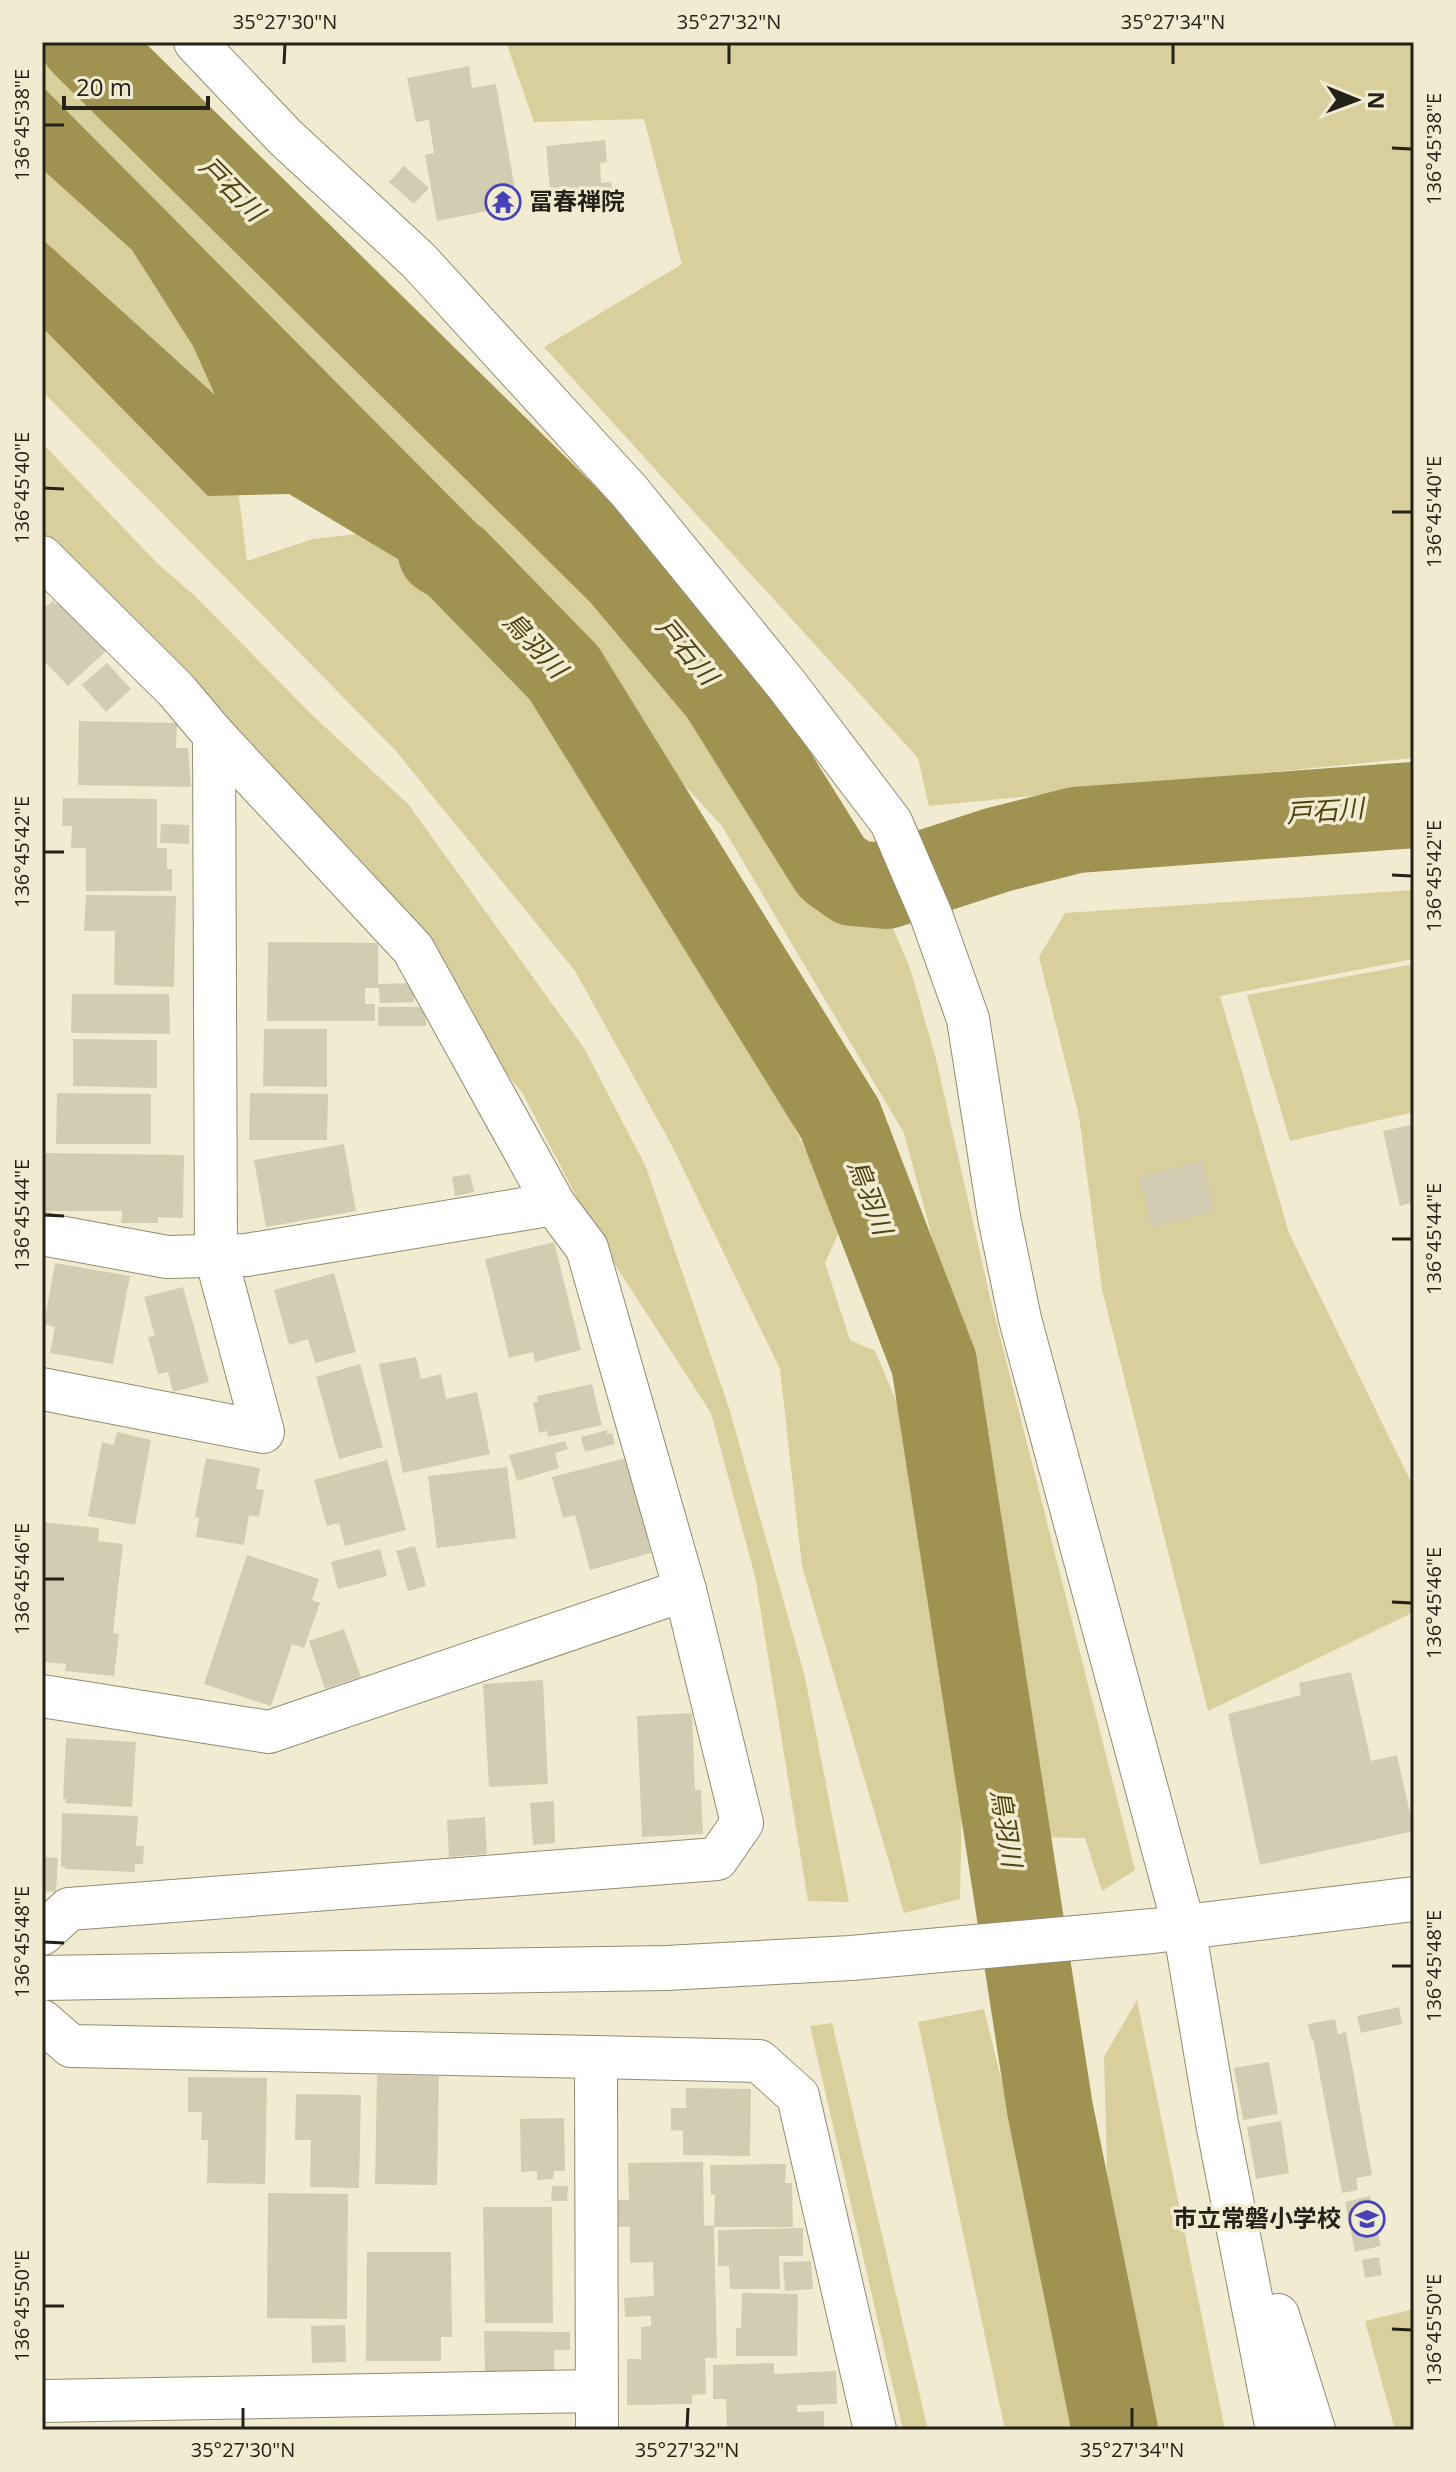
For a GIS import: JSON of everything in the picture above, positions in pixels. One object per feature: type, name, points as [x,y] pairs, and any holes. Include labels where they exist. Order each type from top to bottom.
[{"type":"street","points":[[195,42],[285,137],[419,261],[630,492],[786,684],[891,822],[901,842],[968,1019],[999,1217],[1020,1319],[1217,2123],[1277,2430]]},
{"type":"street","points":[[42,557],[176,690],[413,949],[554,1204],[587,1248],[685,1590],[742,1823],[717,1859],[69,1909],[42,1934]]},
{"type":"street","points":[[42,1389],[263,1432],[216,1257],[214,735]]},
{"type":"street","points":[[42,1234],[167,1257],[216,1257],[246,1255],[554,1204]]},
{"type":"street","points":[[42,1696],[269,1732],[685,1590]]},
{"type":"street","points":[[42,1978],[667,1968],[851,1958],[1168,1929],[1414,1899]]},
{"type":"street","points":[[42,2021],[71,2046],[759,2061],[798,2096],[875,2430]]},
{"type":"street","points":[[42,2401],[209,2414],[597,2410],[596,2057]]},
{"type":"street","points":[[1217,2123],[1314,2430]]},
{"type":"shaded area","points":[[42,42],[139,42],[576,496],[753,707],[856,842],[910,968],[936,1059],[990,1297],[1135,1870],[1102,1891],[1085,1838],[1033,1837],[1019,1781],[980,1747],[992,1459],[904,1133],[722,826],[273,339],[42,96]]},
{"type":"shaded area","points":[[506,42],[1414,42],[1414,758],[929,806],[918,758],[544,347],[682,264],[644,119],[534,122]]},
{"type":"shaded area","points":[[42,86],[479,526],[537,642],[289,494],[208,496],[42,327],[42,239],[215,395],[193,346],[132,250],[42,169]]},
{"type":"shaded area","points":[[61,170],[167,263],[221,352],[247,561],[313,539],[392,530],[495,641],[570,734],[639,856],[746,1033],[843,1223],[825,1263],[850,1340],[875,1351],[966,1565],[960,1899],[904,1913],[802,1566],[780,1369],[671,1144],[575,971],[395,750],[42,391],[42,174]]},
{"type":"shaded area","points":[[42,443],[157,563],[195,596],[312,715],[408,804],[584,1048],[646,1167],[729,1408],[805,1677],[849,1902],[808,1901],[755,1576],[711,1413],[599,1240],[523,1094],[257,760],[155,658],[42,533]]},
{"type":"shaded area","points":[[1414,890],[1414,959],[1220,996],[1289,1233],[1414,1488],[1414,1612],[1208,1711],[1102,1289],[1079,1116],[1039,957],[1065,913]]},
{"type":"shaded area","points":[[1414,964],[1414,1112],[1290,1141],[1247,995]]},
{"type":"shaded area","points":[[1137,2000],[1225,2430],[1155,2430],[1108,2202],[1104,2057]]},
{"type":"shaded area","points":[[984,2009],[1087,2430],[1005,2430],[918,2022]]},
{"type":"shaded area","points":[[832,2023],[928,2430],[903,2430],[810,2026]]},
{"type":"shaded area","points":[[1414,2309],[1414,2430],[1395,2430],[1365,2321]]},
{"type":"building","points":[[469,66],[472,88],[496,84],[518,205],[437,221],[425,155],[434,153],[429,120],[416,122],[407,78]]},
{"type":"building","points":[[605,140],[607,162],[600,163],[601,183],[611,182],[614,204],[605,205],[602,188],[602,197],[551,202],[546,146]]},
{"type":"building","points":[[404,166],[429,188],[414,204],[389,182]]},
{"type":"building","points":[[53,601],[56,604],[59,601],[106,651],[68,686],[42,659],[42,610]]},
{"type":"building","points":[[107,663],[131,689],[106,712],[82,685]]},
{"type":"building","points":[[79,721],[177,723],[176,748],[188,748],[191,787],[78,785]]},
{"type":"building","points":[[63,798],[157,799],[157,848],[167,848],[167,869],[172,869],[172,891],[86,891],[86,848],[71,848],[72,826],[62,826]]},
{"type":"building","points":[[161,824],[189,825],[189,844],[160,843]]},
{"type":"building","points":[[86,895],[176,896],[174,987],[114,985],[115,931],[84,931]]},
{"type":"building","points":[[268,942],[378,943],[378,984],[414,983],[414,1002],[380,1003],[379,988],[365,988],[365,1004],[375,1004],[375,1021],[267,1021]]},
{"type":"building","points":[[72,994],[169,994],[170,1034],[71,1033]]},
{"type":"building","points":[[378,1007],[425,1007],[426,1026],[378,1026]]},
{"type":"building","points":[[264,1029],[327,1029],[327,1087],[263,1086]]},
{"type":"building","points":[[73,1039],[157,1040],[157,1088],[73,1086]]},
{"type":"building","points":[[57,1093],[151,1094],[151,1144],[56,1144]]},
{"type":"building","points":[[250,1093],[328,1094],[327,1140],[249,1140]]},
{"type":"building","points":[[1414,1124],[1414,1202],[1400,1206],[1383,1131]]},
{"type":"building","points":[[344,1144],[356,1211],[266,1227],[254,1160]]},
{"type":"building","points":[[45,1153],[184,1155],[183,1218],[158,1217],[158,1223],[121,1223],[122,1211],[45,1211]]},
{"type":"building","points":[[1202,1161],[1215,1211],[1152,1227],[1139,1177]]},
{"type":"building","points":[[470,1174],[474,1192],[455,1196],[452,1177]]},
{"type":"building","points":[[554,1242],[581,1350],[535,1362],[533,1352],[509,1358],[485,1259]]},
{"type":"building","points":[[55,1263],[130,1276],[113,1364],[50,1353],[55,1327],[44,1324]]},
{"type":"building","points":[[334,1273],[356,1352],[315,1363],[308,1339],[289,1345],[274,1290]]},
{"type":"building","points":[[183,1287],[209,1382],[173,1392],[168,1372],[158,1374],[148,1337],[155,1336],[144,1297]]},
{"type":"building","points":[[416,1357],[421,1379],[441,1374],[446,1399],[477,1392],[490,1454],[403,1473],[379,1364]]},
{"type":"building","points":[[360,1364],[383,1447],[339,1459],[316,1377]]},
{"type":"building","points":[[592,1384],[602,1425],[548,1437],[547,1431],[539,1433],[533,1402],[538,1402],[537,1396]]},
{"type":"building","points":[[607,1430],[607,1434],[612,1433],[615,1444],[585,1452],[581,1437]]},
{"type":"building","points":[[117,1432],[151,1440],[135,1525],[88,1516],[102,1442],[114,1445]]},
{"type":"building","points":[[565,1441],[568,1449],[555,1453],[559,1468],[517,1481],[509,1455]]},
{"type":"building","points":[[206,1458],[260,1468],[256,1489],[264,1490],[259,1517],[249,1515],[244,1545],[196,1537],[199,1518],[195,1517]]},
{"type":"building","points":[[626,1458],[651,1553],[590,1570],[575,1515],[563,1518],[552,1477]]},
{"type":"building","points":[[387,1460],[406,1530],[345,1546],[339,1523],[327,1526],[314,1480]]},
{"type":"building","points":[[507,1467],[516,1538],[437,1548],[428,1476]]},
{"type":"building","points":[[42,1522],[99,1528],[98,1541],[123,1544],[113,1633],[119,1634],[114,1676],[65,1671],[66,1664],[42,1662]]},
{"type":"building","points":[[415,1546],[426,1586],[408,1591],[396,1551]]},
{"type":"building","points":[[380,1549],[387,1576],[338,1589],[331,1562]]},
{"type":"building","points":[[247,1555],[319,1579],[312,1600],[320,1603],[304,1648],[292,1644],[271,1706],[204,1684]]},
{"type":"building","points":[[344,1629],[361,1677],[325,1689],[309,1641]]},
{"type":"building","points":[[1351,1672],[1371,1761],[1397,1755],[1414,1831],[1260,1865],[1228,1714],[1301,1695],[1299,1683]]},
{"type":"building","points":[[543,1680],[548,1784],[489,1787],[483,1684]]},
{"type":"building","points":[[692,1713],[695,1790],[701,1790],[703,1834],[642,1837],[637,1716]]},
{"type":"building","points":[[66,1738],[136,1742],[132,1807],[65,1803]]},
{"type":"building","points":[[554,1801],[555,1843],[533,1845],[530,1803]]},
{"type":"building","points":[[62,1813],[138,1816],[136,1846],[144,1846],[143,1864],[135,1864],[135,1872],[61,1867]]},
{"type":"building","points":[[485,1817],[487,1854],[449,1857],[447,1820]]},
{"type":"building","points":[[42,1857],[58,1858],[56,1892],[42,1891]]},
{"type":"building","points":[[1399,2007],[1402,2024],[1361,2033],[1357,2016]]},
{"type":"building","points":[[1335,2019],[1338,2034],[1346,2032],[1372,2175],[1356,2178],[1358,2190],[1342,2193],[1308,2024]]},
{"type":"building","points":[[1269,2062],[1278,2114],[1243,2120],[1234,2068]]},
{"type":"building","points":[[377,2075],[439,2076],[437,2185],[375,2184]]},
{"type":"building","points":[[188,2077],[267,2078],[265,2184],[207,2183],[208,2140],[201,2140],[202,2112],[188,2112]]},
{"type":"building","points":[[686,2088],[751,2089],[750,2156],[683,2155],[683,2131],[671,2130],[671,2108],[686,2108]]},
{"type":"building","points":[[296,2094],[361,2095],[359,2188],[310,2187],[311,2140],[295,2140]]},
{"type":"building","points":[[564,2118],[565,2171],[554,2171],[553,2179],[537,2180],[537,2171],[521,2172],[520,2119]]},
{"type":"building","points":[[1281,2121],[1289,2173],[1256,2179],[1247,2127]]},
{"type":"building","points":[[703,2162],[704,2226],[714,2225],[715,2195],[711,2195],[710,2165],[786,2164],[785,2183],[792,2183],[793,2227],[714,2227],[717,2358],[705,2358],[706,2394],[692,2395],[692,2404],[627,2405],[627,2359],[641,2359],[641,2327],[651,2326],[651,2316],[625,2317],[624,2298],[654,2296],[653,2262],[630,2263],[630,2227],[617,2227],[616,2200],[629,2200],[628,2163]]},
{"type":"building","points":[[552,2186],[568,2186],[567,2201],[551,2201]]},
{"type":"building","points":[[268,2193],[348,2194],[347,2319],[267,2318]]},
{"type":"building","points":[[1370,2196],[1381,2246],[1355,2252],[1345,2202]]},
{"type":"building","points":[[483,2207],[552,2207],[553,2323],[485,2323]]},
{"type":"building","points":[[803,2228],[803,2256],[779,2256],[780,2289],[730,2289],[729,2266],[718,2266],[718,2230]]},
{"type":"building","points":[[367,2252],[451,2252],[452,2337],[441,2337],[441,2361],[366,2361]]},
{"type":"building","points":[[1379,2257],[1382,2275],[1365,2278],[1362,2260]]},
{"type":"building","points":[[811,2261],[813,2289],[785,2291],[783,2262]]},
{"type":"building","points":[[742,2293],[798,2294],[797,2356],[736,2356],[736,2328],[741,2328]]},
{"type":"building","points":[[345,2325],[346,2362],[312,2363],[311,2326]]},
{"type":"building","points":[[484,2331],[570,2332],[570,2350],[554,2350],[554,2371],[485,2371]]},
{"type":"building","points":[[774,2363],[774,2374],[836,2371],[837,2404],[797,2405],[797,2412],[824,2411],[824,2430],[727,2430],[726,2399],[713,2399],[713,2365]]},
{"type":"waterway","name":"戸石川","points":[[83,42],[621,572],[722,692],[832,868],[853,883],[886,886],[997,850],[1076,830],[1414,805]]},
{"type":"waterway","name":"鳥羽川","points":[[441,553],[455,561],[564,673],[840,1119],[934,1363],[1050,2109],[1115,2430]]},
{"type":"place","name":"冨春禅院","points":[[503,202]]},
{"type":"place","name":"市立常磐小学校","points":[[1367,2219]]}]
